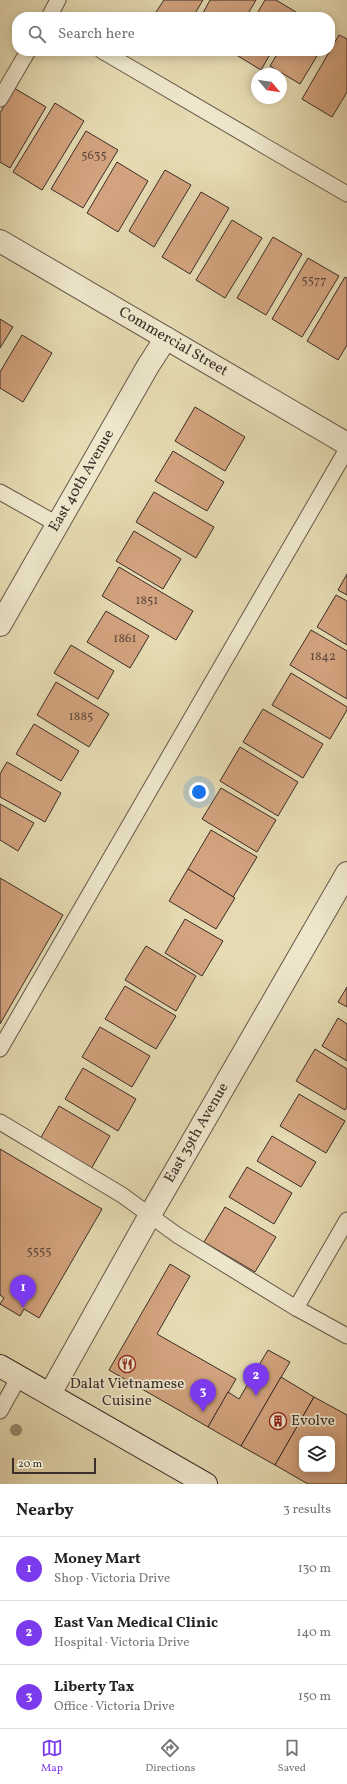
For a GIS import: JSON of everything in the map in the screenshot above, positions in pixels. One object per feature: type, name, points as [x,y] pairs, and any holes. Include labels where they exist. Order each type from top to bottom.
[{"type":"street","name":"Commercial Street","points":[[0,241],[347,444]]},
{"type":"street","name":"East 40th Avenue","points":[[0,625],[166,338]]},
{"type":"street","name":"East 39th Avenue","points":[[50,1394],[150,1215],[347,874]]},
{"type":"street","points":[[0,1366],[206,1484]]},
{"type":"lane","points":[[52,12],[58,0]]},
{"type":"lane","points":[[0,99],[25,56]]},
{"type":"lane","points":[[111,56],[347,194]]},
{"type":"lane","points":[[0,1049],[347,449]]},
{"type":"lane","points":[[0,492],[58,524]]},
{"type":"lane","points":[[0,1122],[122,1194],[177,1235],[296,1308],[347,1336]]},
{"type":"lane","points":[[296,1308],[347,1220]]},
{"type":"lane","points":[[0,1411],[19,1377]]},
{"type":"building","points":[[164,0],[203,0],[196,12],[156,12]]},
{"type":"building","points":[[210,0],[256,0],[249,12],[204,12]]},
{"type":"building","points":[[265,0],[276,0],[296,12],[258,12]]},
{"type":"building","points":[[339,35],[347,39],[347,92],[332,117],[302,99],[327,56],[335,56],[335,42]]},
{"type":"building","points":[[238,56],[269,56],[262,68],[258,68]]},
{"type":"building","points":[[276,56],[317,56],[300,84],[287,76],[287,68],[273,68],[270,66]]},
{"type":"building","points":[[14,88],[46,107],[10,168],[0,162],[0,113]]},
{"type":"building","points":[[55,103],[84,121],[42,190],[13,172]]},
{"type":"building","points":[[86,131],[118,150],[83,208],[51,189]]},
{"type":"building","points":[[117,162],[148,181],[118,232],[87,213]]},
{"type":"building","points":[[165,170],[191,185],[154,247],[129,231]]},
{"type":"building","points":[[201,192],[229,208],[190,274],[162,257]]},
{"type":"building","points":[[232,220],[262,238],[225,298],[196,280]]},
{"type":"building","points":[[273,237],[302,254],[266,315],[237,298]]},
{"type":"building","points":[[308,258],[339,276],[302,337],[272,319]]},
{"type":"building","points":[[345,277],[347,278],[347,345],[338,360],[307,341]]},
{"type":"building","points":[[0,319],[13,327],[0,348]]},
{"type":"building","points":[[22,335],[52,353],[23,402],[0,388],[0,372]]},
{"type":"building","points":[[195,407],[245,437],[225,471],[175,441]]},
{"type":"building","points":[[173,451],[224,482],[207,511],[155,481]]},
{"type":"building","points":[[154,492],[214,527],[196,558],[136,522]]},
{"type":"building","points":[[134,531],[181,559],[163,589],[116,561]]},
{"type":"building","points":[[119,567],[193,611],[176,640],[102,596]]},
{"type":"building","points":[[347,574],[347,595],[338,590]]},
{"type":"building","points":[[336,595],[347,601],[347,645],[317,627]]},
{"type":"building","points":[[106,611],[149,636],[130,668],[87,642]]},
{"type":"building","points":[[311,630],[347,651],[347,699],[290,665]]},
{"type":"building","points":[[71,645],[114,671],[98,699],[54,673]]},
{"type":"building","points":[[291,673],[347,707],[347,710],[330,739],[272,705]]},
{"type":"building","points":[[56,682],[109,714],[89,747],[37,715]]},
{"type":"building","points":[[263,709],[323,744],[303,778],[243,742]]},
{"type":"building","points":[[34,724],[79,751],[61,781],[16,754]]},
{"type":"building","points":[[240,747],[298,782],[278,816],[220,781]]},
{"type":"building","points":[[7,762],[61,793],[45,822],[0,797],[0,774]]},
{"type":"building","points":[[221,788],[276,820],[257,852],[202,819]]},
{"type":"building","points":[[0,804],[34,823],[18,851],[0,840]]},
{"type":"building","points":[[211,830],[257,857],[233,897],[188,869]]},
{"type":"building","points":[[188,869],[235,898],[216,929],[169,901]]},
{"type":"building","points":[[0,878],[63,915],[0,1024]]},
{"type":"building","points":[[185,919],[223,941],[202,976],[165,953]]},
{"type":"building","points":[[146,946],[196,976],[176,1011],[125,980]]},
{"type":"building","points":[[125,986],[176,1016],[156,1049],[105,1019]]},
{"type":"building","points":[[347,987],[347,1007],[338,1002]]},
{"type":"building","points":[[338,1018],[347,1024],[347,1061],[322,1046]]},
{"type":"building","points":[[100,1027],[150,1056],[132,1087],[82,1057]]},
{"type":"building","points":[[315,1049],[347,1069],[347,1107],[345,1110],[296,1081]]},
{"type":"building","points":[[83,1068],[136,1099],[118,1131],[65,1099]]},
{"type":"building","points":[[299,1094],[345,1121],[326,1153],[280,1126]]},
{"type":"building","points":[[59,1106],[110,1136],[91,1169],[40,1139]]},
{"type":"building","points":[[272,1136],[316,1162],[301,1187],[257,1161]]},
{"type":"building","points":[[0,1149],[102,1209],[39,1318],[24,1309],[20,1316],[0,1304],[4,1298],[0,1295]]},
{"type":"building","points":[[247,1167],[292,1193],[274,1224],[229,1197]]},
{"type":"building","points":[[225,1207],[276,1237],[255,1272],[204,1242]]},
{"type":"building","points":[[170,1264],[190,1276],[157,1334],[236,1379],[208,1427],[109,1370]]},
{"type":"building","points":[[268,1350],[290,1362],[241,1446],[208,1427],[228,1392],[239,1399]]},
{"type":"building","name":"Evolve","points":[[281,1377],[314,1397],[275,1465],[241,1446]]},
{"type":"building","points":[[314,1397],[347,1415],[347,1484],[308,1484],[275,1465]]},
{"type":"place","name":"Money Mart","points":[[23,1308]]},
{"type":"place","name":"Dalat Vietnamese Cuisine","points":[[127,1364]]},
{"type":"place","name":"East Van Medical Clinic","points":[[256,1396]]},
{"type":"place","name":"Liberty Tax","points":[[203,1412]]},
{"type":"place","name":"Evolve","points":[[278,1421]]}]
